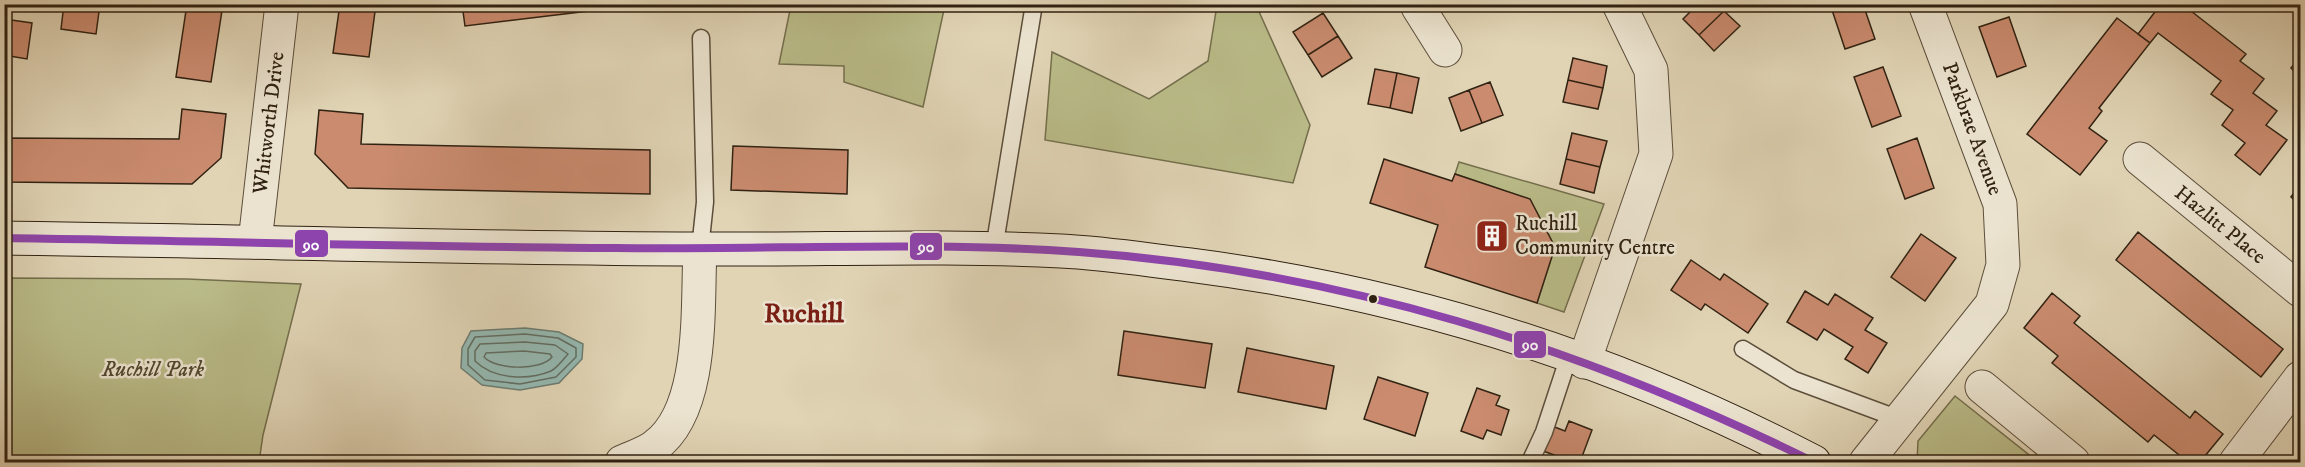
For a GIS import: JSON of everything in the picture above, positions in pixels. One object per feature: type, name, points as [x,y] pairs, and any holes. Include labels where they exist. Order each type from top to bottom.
[{"type":"street","name":"Whitworth Drive","points":[[255,242],[282,4]]},
{"type":"street","points":[[1576,359],[1656,154],[1651,70],[1619,4]]},
{"type":"street","name":"Parkbrae Avenue","points":[[1866,462],[1992,304],[2003,265],[2000,204],[1925,4]]},
{"type":"street","points":[[1415,5],[1445,50]]},
{"type":"street","name":"Hazlitt Place","points":[[2140,159],[2301,290]]},
{"type":"street","points":[[4,238],[700,249],[993,249],[1109,254],[1236,270],[1323,285],[1468,322],[1576,359],[1706,411],[1814,462]]},
{"type":"street","points":[[622,462],[656,446],[682,413],[693,376],[700,249]]},
{"type":"street","points":[[2236,462],[2301,378]]},
{"type":"street","points":[[1982,387],[2073,462]]},
{"type":"lane","points":[[993,249],[1034,4]]},
{"type":"lane","points":[[700,249],[705,202],[701,38]]},
{"type":"lane","points":[[1743,349],[1794,380],[1899,419]]},
{"type":"lane","points":[[1530,462],[1576,359]]},
{"type":"green space","points":[[791,5],[945,5],[923,107],[844,82],[844,66],[779,64]]},
{"type":"green space","points":[[1217,5],[1256,5],[1310,125],[1293,183],[1045,140],[1052,52],[1149,99],[1208,61]]},
{"type":"green space","points":[[1459,162],[1604,204],[1564,312],[1537,303],[1555,247],[1530,199],[1455,174]]},
{"type":"green space","name":"Ruchill Park","points":[[5,278],[187,279],[301,284],[263,435],[259,462],[5,462]]},
{"type":"green space","points":[[1955,396],[2038,462],[1917,462],[1918,441]]},
{"type":"water","points":[[525,328],[559,332],[583,344],[582,359],[559,383],[520,390],[482,385],[461,368],[462,348],[471,331]]},
{"type":"building","points":[[64,4],[100,4],[96,34],[61,29]]},
{"type":"building","points":[[187,4],[223,4],[211,82],[176,77]]},
{"type":"building","points":[[340,4],[376,4],[369,57],[333,53]]},
{"type":"building","points":[[462,4],[596,4],[597,10],[465,26]]},
{"type":"building","points":[[1698,4],[1718,4],[1724,11],[1699,35],[1683,19]]},
{"type":"building","points":[[1830,4],[1863,4],[1875,39],[1845,49]]},
{"type":"building","points":[[2161,4],[2182,4],[2246,54],[2240,61],[2264,79],[2253,93],[2277,111],[2266,125],[2287,140],[2260,175],[2235,155],[2245,143],[2222,125],[2233,110],[2211,94],[2221,81],[2158,33],[2150,43],[2138,34]]},
{"type":"building","points":[[1724,11],[1740,26],[1714,51],[1699,35]]},
{"type":"building","points":[[1323,13],[1338,36],[1308,55],[1293,32]]},
{"type":"building","points":[[2009,17],[2026,66],[1997,77],[1979,27]]},
{"type":"building","points":[[2117,18],[2150,43],[2099,108],[2102,111],[2089,128],[2107,141],[2080,175],[2027,134]]},
{"type":"building","points":[[4,19],[32,23],[27,59],[4,55]]},
{"type":"building","points":[[1338,36],[1352,58],[1322,77],[1308,55]]},
{"type":"building","points":[[2300,57],[2300,77],[2291,68]]},
{"type":"building","points":[[1573,58],[1607,66],[1603,88],[1568,80]]},
{"type":"building","points":[[1883,67],[1901,116],[1872,127],[1854,77]]},
{"type":"building","points":[[1375,69],[1397,73],[1390,108],[1368,104]]},
{"type":"building","points":[[1397,73],[1419,78],[1412,113],[1390,108]]},
{"type":"building","points":[[1568,80],[1603,88],[1598,109],[1563,102]]},
{"type":"building","points":[[1490,82],[1503,115],[1482,123],[1469,90]]},
{"type":"building","points":[[1469,90],[1482,123],[1461,131],[1449,98]]},
{"type":"building","points":[[182,109],[226,114],[221,158],[192,184],[4,182],[4,138],[179,139]]},
{"type":"building","points":[[319,110],[363,114],[361,144],[650,150],[650,194],[348,188],[315,154]]},
{"type":"building","points":[[1572,133],[1607,141],[1600,167],[1566,159]]},
{"type":"building","points":[[1917,138],[1934,188],[1905,199],[1887,149]]},
{"type":"building","points":[[733,146],[848,150],[847,194],[731,190]]},
{"type":"building","name":"Ruchill Community Centre","points":[[1384,159],[1452,181],[1455,174],[1530,199],[1555,247],[1537,303],[1425,267],[1438,225],[1370,203]]},
{"type":"building","points":[[1566,159],[1600,167],[1594,193],[1560,184]]},
{"type":"building","points":[[2300,185],[2300,205],[2291,197]]},
{"type":"building","points":[[2138,232],[2283,349],[2261,377],[2116,260]]},
{"type":"building","points":[[1921,234],[1956,258],[1925,301],[1891,277]]},
{"type":"building","points":[[1691,260],[1720,280],[1724,274],[1768,304],[1748,333],[1705,304],[1701,310],[1671,290]]},
{"type":"building","points":[[1805,291],[1828,305],[1835,294],[1873,318],[1865,330],[1887,343],[1868,373],[1845,359],[1853,347],[1824,329],[1817,340],[1787,322]]},
{"type":"building","points":[[2052,293],[2080,316],[2074,323],[2190,418],[2195,411],[2223,434],[2200,462],[2188,462],[2154,435],[2148,442],[2052,363],[2058,356],[2024,328]]},
{"type":"building","points":[[1124,331],[1212,344],[1205,388],[1118,375]]},
{"type":"building","points":[[1247,348],[1334,366],[1326,409],[1238,392]]},
{"type":"building","points":[[1378,377],[1428,393],[1415,436],[1364,419]]},
{"type":"building","points":[[1477,388],[1500,396],[1496,405],[1509,410],[1501,435],[1487,430],[1483,439],[1461,431]]},
{"type":"building","points":[[1569,421],[1592,430],[1580,462],[1555,462],[1557,456],[1543,451],[1552,426],[1565,431]]},
{"type":"transit line","name":"90","points":[[4,238],[540,247],[964,247],[1079,252],[1176,262],[1271,277],[1365,296],[1457,321],[1548,350],[1638,383],[1814,462]]},
{"type":"place","name":"Ruchill Community Centre","points":[[1492,236]]},
{"type":"district","name":"Ruchill","points":[[804,314]]}]
